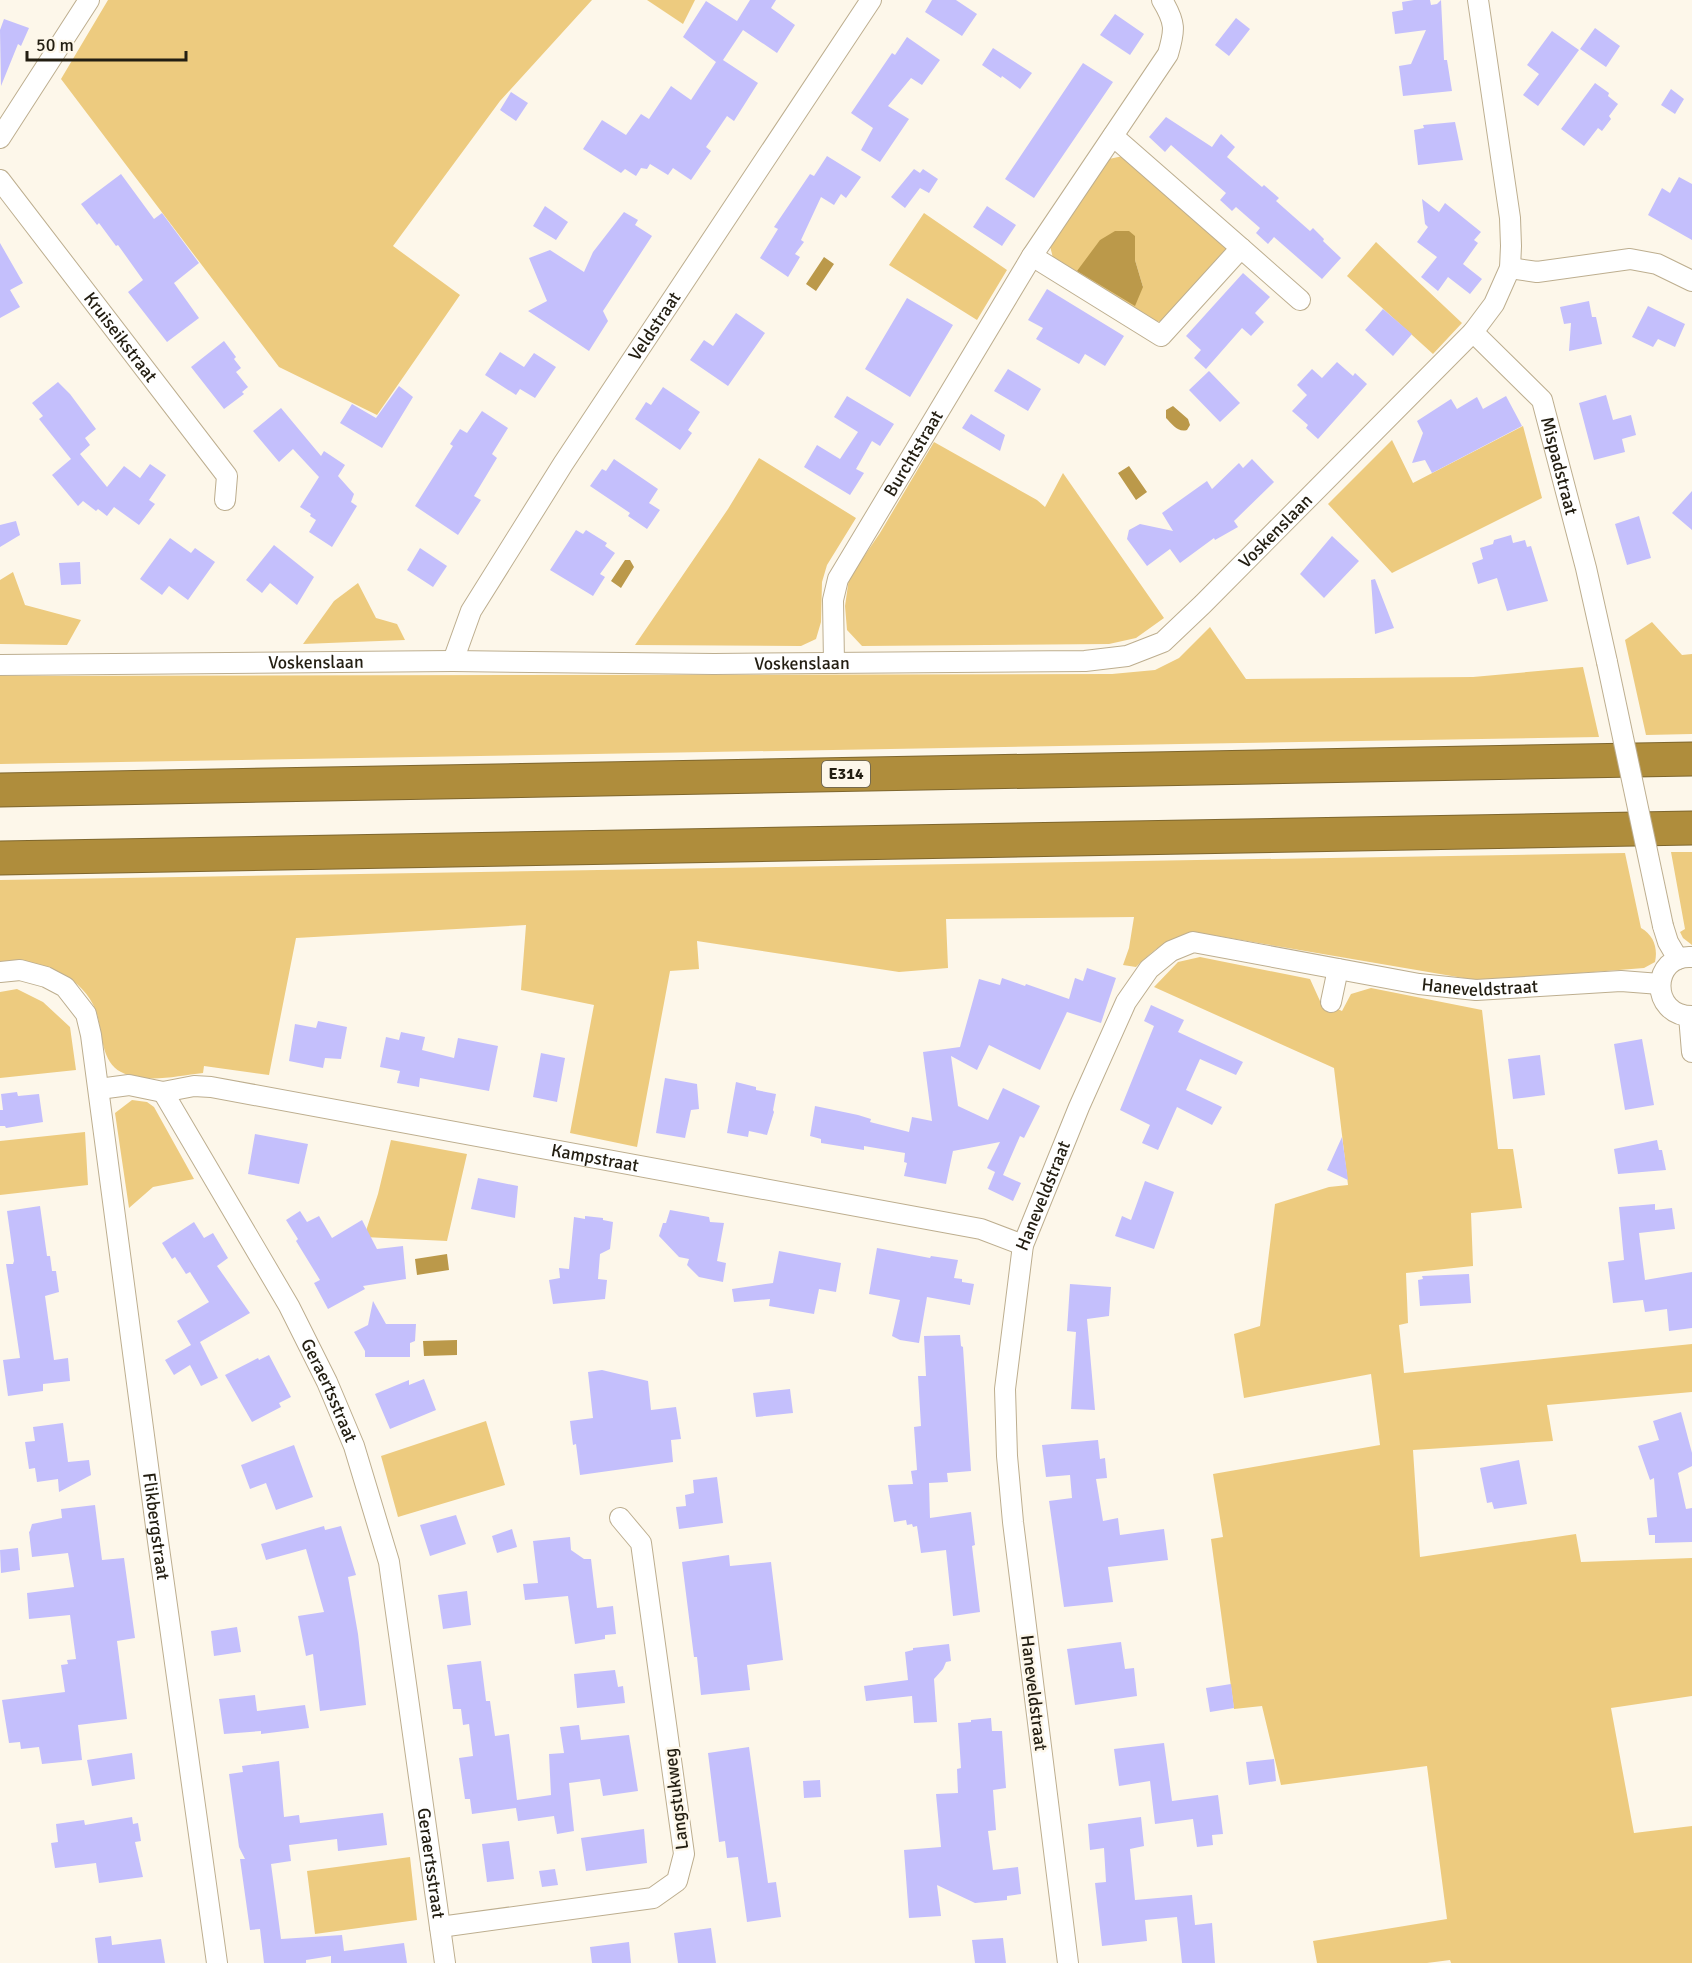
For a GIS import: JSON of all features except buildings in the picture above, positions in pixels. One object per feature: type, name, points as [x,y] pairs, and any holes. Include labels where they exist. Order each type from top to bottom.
[{"type":"highway","name":"E314","points":[[0,790],[1692,759]]},
{"type":"highway","points":[[0,858],[1692,828]]},
{"type":"street","points":[[0,138],[88,0]]},
{"type":"street","name":"Veldstraat","points":[[453,661],[471,611],[532,513],[871,0]]},
{"type":"street","name":"Burchtstraat","points":[[834,663],[833,600],[838,579],[1032,256],[1168,54],[1174,32],[1170,15],[1162,0]]},
{"type":"street","points":[[1473,332],[1494,304],[1510,268],[1510,218],[1478,0]]},
{"type":"street","points":[[1113,136],[1300,300]]},
{"type":"street","name":"Kruiseikstraat","points":[[0,180],[227,476],[225,500]]},
{"type":"street","points":[[1032,256],[1161,336],[1241,248]]},
{"type":"street","points":[[1510,268],[1537,272],[1630,260],[1657,264],[1692,281]]},
{"type":"street","name":"Voskenslaan","points":[[0,665],[453,661],[834,663],[1085,661],[1127,656],[1163,642],[1473,332]]},
{"type":"street","name":"Mispadstraat","points":[[1473,332],[1542,400],[1586,568],[1663,926],[1668,942],[1685,958],[1666,969],[1660,984]]},
{"type":"street","name":"Haneveldstraat","points":[[1068,1963],[1013,1522],[1007,1456],[1005,1389],[1023,1245],[1079,1107],[1126,1002],[1149,969],[1171,951],[1192,942],[1419,984],[1476,990],[1622,981],[1660,984]]},
{"type":"street","points":[[1331,1002],[1338,969]]},
{"type":"street","points":[[0,972],[20,970],[46,977],[65,987],[86,1014],[99,1089],[129,1085],[163,1092]]},
{"type":"street","points":[[1660,984],[1664,1002],[1671,1010],[1690,1016],[1692,1052]]},
{"type":"street","name":"Kampstraat","points":[[163,1092],[194,1086],[211,1087],[981,1229],[1023,1245]]},
{"type":"street","name":"Flikbergstraat","points":[[99,1089],[157,1534],[217,1963]]},
{"type":"street","name":"Geraertsstraat","points":[[163,1092],[288,1306],[327,1382],[354,1446],[389,1562],[446,1963]]},
{"type":"street","name":"Langstukweg","points":[[440,1927],[653,1898],[677,1881],[684,1854],[641,1543],[620,1518]]},
{"type":"shaded area","points":[[108,0],[592,0],[500,101],[393,246],[460,295],[377,415],[279,367],[61,79]]},
{"type":"shaded area","points":[[647,0],[695,0],[683,24]]},
{"type":"shaded area","points":[[1123,156],[1226,243],[1227,251],[1164,321],[1153,322],[1054,262],[1050,246],[1101,167],[1109,159]],"holes":[[[1135,236],[1135,260],[1143,287],[1100,240]]]},
{"type":"shaded area","points":[[924,213],[1007,270],[977,320],[889,265]]},
{"type":"shaded area","points":[[1115,231],[1129,231],[1135,236],[1135,260],[1143,287],[1135,306],[1077,271],[1100,240]]},
{"type":"shaded area","points":[[1376,242],[1462,323],[1433,354],[1347,276]]},
{"type":"shaded area","points":[[824,257],[834,264],[816,291],[806,284]]},
{"type":"shaded area","points":[[1173,406],[1188,419],[1190,425],[1187,430],[1178,429],[1166,418],[1166,410]]},
{"type":"shaded area","points":[[1523,426],[1542,498],[1392,573],[1328,504],[1392,440],[1413,483]]},
{"type":"shaded area","points":[[934,442],[1037,500],[1045,507],[1063,473],[1164,618],[1136,638],[1109,644],[862,646],[847,630],[845,606],[849,578],[880,533]]},
{"type":"shaded area","points":[[759,458],[856,518],[827,565],[822,582],[821,622],[816,639],[801,646],[635,645],[728,509]]},
{"type":"shaded area","points":[[1129,466],[1147,492],[1136,500],[1118,473]]},
{"type":"shaded area","points":[[625,560],[630,560],[634,567],[621,588],[611,581]]},
{"type":"shaded area","points":[[13,572],[25,605],[81,620],[67,645],[0,644],[0,580]]},
{"type":"shaded area","points":[[358,583],[376,618],[397,624],[405,640],[303,644],[334,601]]},
{"type":"shaded area","points":[[1652,622],[1682,655],[1692,654],[1692,734],[1646,735],[1625,640]]},
{"type":"shaded area","points":[[1210,627],[1246,679],[1473,677],[1583,667],[1599,737],[0,764],[0,676],[1112,674],[1155,670],[1179,658]]},
{"type":"shaded area","points":[[1671,852],[1692,852],[1692,945],[1683,938],[1680,932],[1685,929]]},
{"type":"shaded area","points":[[1625,853],[1641,928],[1652,938],[1656,952],[1655,962],[1644,968],[1481,981],[1200,933],[1165,944],[1136,967],[1123,965],[1129,948],[1134,917],[946,919],[948,968],[899,972],[697,941],[699,969],[670,971],[637,1147],[570,1133],[594,1005],[521,990],[526,925],[296,938],[269,1075],[204,1066],[203,1073],[161,1078],[130,1076],[114,1067],[109,1061],[96,1011],[80,987],[69,978],[43,966],[14,962],[0,963],[0,880]]},
{"type":"shaded area","points":[[1200,957],[1310,979],[1320,1001],[1342,1011],[1351,994],[1371,988],[1482,1010],[1498,1149],[1513,1149],[1522,1208],[1471,1213],[1473,1266],[1406,1273],[1408,1323],[1399,1325],[1404,1373],[1692,1344],[1692,1392],[1547,1405],[1553,1441],[1413,1450],[1420,1557],[1576,1534],[1581,1562],[1692,1558],[1692,1696],[1611,1708],[1634,1833],[1692,1826],[1692,1963],[1451,1963],[1450,1960],[1427,1963],[1317,1963],[1313,1941],[1447,1919],[1427,1766],[1281,1785],[1262,1706],[1234,1709],[1211,1539],[1223,1537],[1213,1474],[1380,1445],[1371,1374],[1244,1398],[1234,1334],[1260,1326],[1275,1204],[1329,1187],[1348,1185],[1334,1068],[1154,987],[1178,962]]},
{"type":"shaded area","points":[[17,989],[43,1002],[70,1027],[76,1070],[0,1078],[0,992]]},
{"type":"shaded area","points":[[132,1100],[147,1102],[154,1107],[194,1179],[153,1187],[129,1208],[115,1113]]},
{"type":"shaded area","points":[[85,1132],[88,1185],[0,1195],[0,1141]]},
{"type":"shaded area","points":[[391,1140],[467,1154],[447,1241],[364,1237],[378,1194]]},
{"type":"shaded area","points":[[447,1254],[449,1270],[417,1275],[415,1259]]},
{"type":"shaded area","points":[[457,1340],[457,1355],[424,1356],[423,1341]]},
{"type":"shaded area","points":[[486,1421],[505,1485],[398,1517],[381,1456]]},
{"type":"shaded area","points":[[410,1857],[417,1920],[315,1934],[307,1871]]}]
